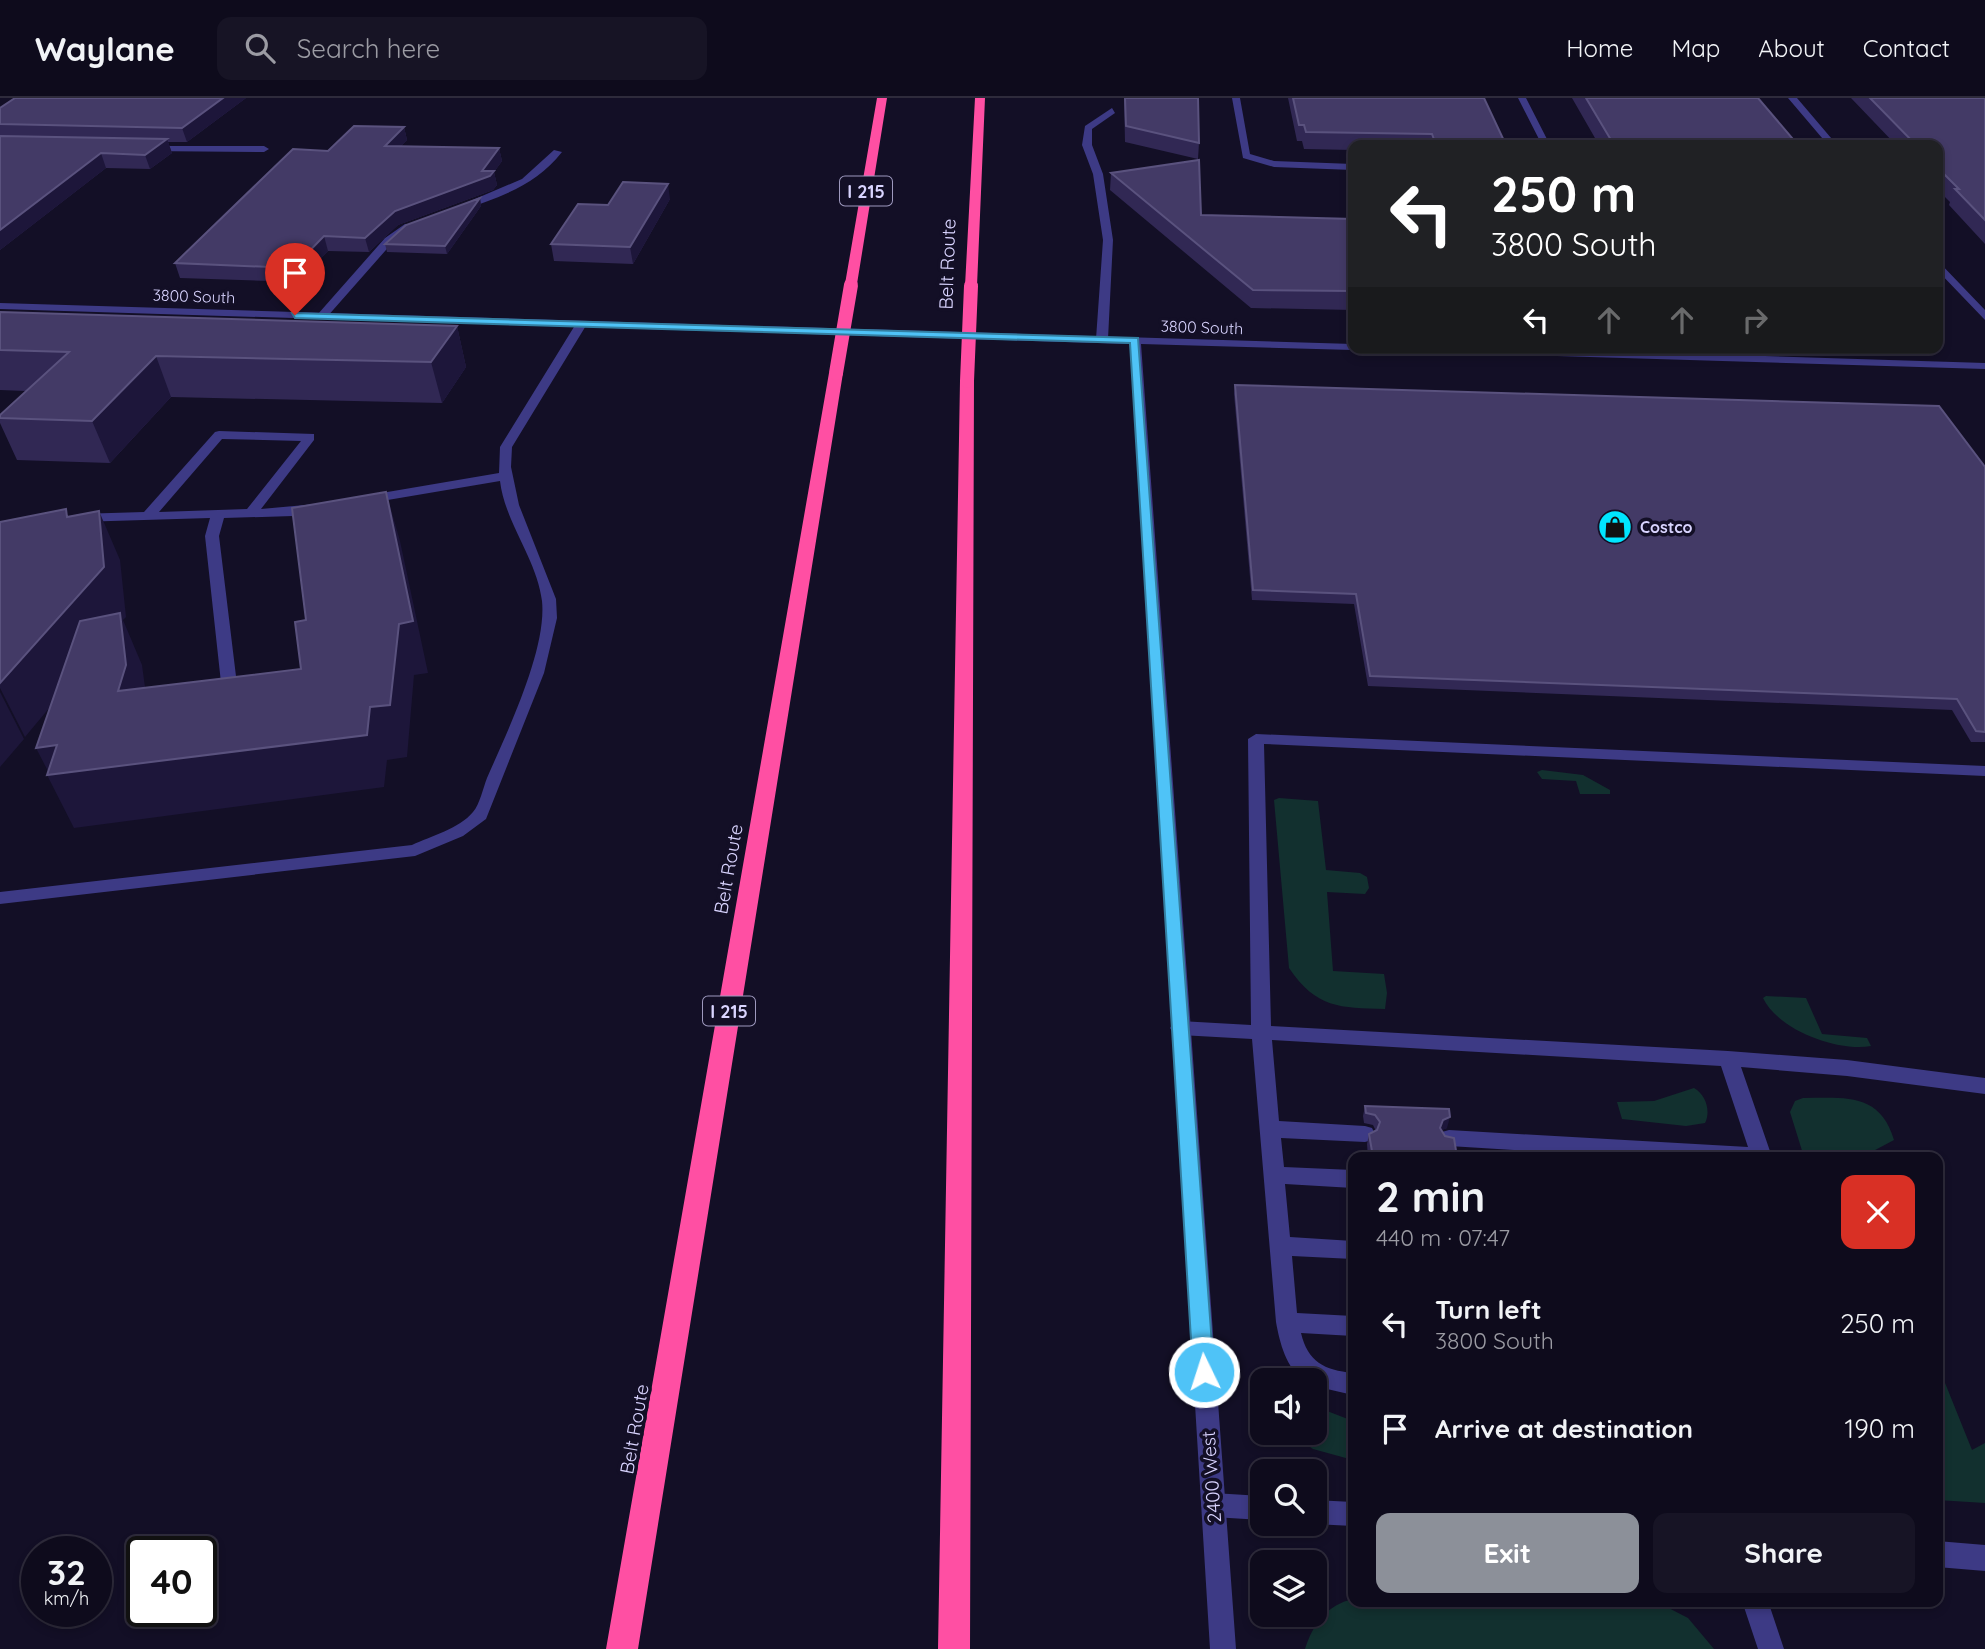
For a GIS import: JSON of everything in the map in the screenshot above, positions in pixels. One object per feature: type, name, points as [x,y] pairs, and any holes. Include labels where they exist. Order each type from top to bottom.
[{"type":"highway","name":"Belt Route","points":[[622,1649],[882,98]]},
{"type":"highway","name":"Belt Route","points":[[954,1649],[967,381],[980,98]]},
{"type":"street","points":[[1236,98],[1246,156],[1257,162],[1348,167]]},
{"type":"street","points":[[1522,98],[1543,140]]},
{"type":"street","points":[[1792,98],[1829,140]]},
{"type":"street","points":[[1102,340],[1108,240],[1098,174],[1087,145],[1088,128],[1111,111]]},
{"type":"street","points":[[140,148],[264,149]]},
{"type":"street","points":[[452,211],[512,189],[543,172],[557,152]]},
{"type":"street","points":[[322,316],[388,240],[415,224]]},
{"type":"street","points":[[1943,270],[1985,317]]},
{"type":"street","name":"3800 South","points":[[0,306],[1348,347]]},
{"type":"street","points":[[0,898],[415,850],[457,832],[480,815],[549,638],[550,600],[516,516],[503,466],[506,446],[581,324]]},
{"type":"street","name":"2400 West","points":[[1135,340],[1223,1649]]},
{"type":"street","points":[[1698,354],[1985,366]]},
{"type":"street","points":[[148,516],[219,435],[310,438],[251,513]]},
{"type":"street","points":[[67,519],[293,512],[506,476]]},
{"type":"street","points":[[218,514],[212,536],[232,703]]},
{"type":"street","points":[[1348,1384],[1313,1376],[1301,1364],[1292,1349],[1287,1322],[1261,1031],[1256,739],[1985,771]]},
{"type":"street","points":[[1180,1028],[1728,1059],[1847,1068],[1985,1086]]},
{"type":"street","points":[[1728,1059],[1761,1152]]},
{"type":"street","points":[[1269,1129],[1365,1134]]},
{"type":"street","points":[[1449,1139],[1688,1152]]},
{"type":"street","points":[[1273,1175],[1348,1179]]},
{"type":"street","points":[[1279,1245],[1348,1250]]},
{"type":"street","points":[[1287,1322],[1348,1326]]},
{"type":"street","points":[[1213,1505],[1250,1507]]},
{"type":"street","points":[[1327,1513],[1348,1514]]},
{"type":"street","points":[[1943,1554],[1985,1558]]},
{"type":"street","points":[[1757,1607],[1771,1649]]},
{"type":"green space","points":[[1542,770],[1583,775],[1610,790],[1610,794],[1580,794],[1576,781],[1542,779],[1537,772]]},
{"type":"green space","points":[[1279,798],[1318,801],[1326,870],[1360,873],[1367,877],[1369,888],[1365,894],[1327,892],[1333,971],[1384,974],[1387,993],[1385,1009],[1355,1008],[1330,1003],[1309,991],[1289,968],[1274,800]]},
{"type":"green space","points":[[1763,998],[1806,998],[1822,1034],[1867,1038],[1871,1046],[1842,1046],[1795,1029],[1771,1009]]},
{"type":"green space","points":[[1694,1088],[1702,1095],[1706,1104],[1708,1113],[1705,1123],[1686,1126],[1622,1119],[1617,1102],[1654,1101]]},
{"type":"green space","points":[[1803,1098],[1833,1098],[1859,1101],[1880,1113],[1894,1140],[1871,1152],[1802,1152],[1790,1112],[1795,1101]]},
{"type":"green space","points":[[1943,1378],[1972,1450],[1985,1443],[1985,1503],[1943,1500]]},
{"type":"green space","points":[[1327,1411],[1348,1419],[1348,1459],[1307,1445],[1327,1445]]},
{"type":"green space","points":[[1348,1601],[1348,1607],[1667,1607],[1688,1618],[1714,1649],[1305,1649],[1315,1627],[1327,1627],[1327,1612]]},
{"type":"building","points":[[15,98],[223,98],[182,128],[0,124],[0,108]]},
{"type":"building","points":[[1125,98],[1198,98],[1199,143],[1126,126]]},
{"type":"building","points":[[1293,98],[1484,98],[1504,140],[1434,140],[1432,134],[1306,132],[1304,125],[1299,125]]},
{"type":"building","points":[[1586,98],[1758,98],[1794,140],[1611,140]]},
{"type":"building","points":[[1870,98],[1985,98],[1985,220],[1943,173],[1943,140],[1911,140]]},
{"type":"building","points":[[354,126],[404,127],[385,146],[499,148],[482,171],[494,171],[490,176],[395,211],[365,238],[324,236],[293,268],[175,263],[293,149],[328,151]]},
{"type":"building","points":[[0,136],[167,139],[145,155],[101,153],[0,230]]},
{"type":"building","points":[[1199,160],[1201,215],[1348,219],[1348,291],[1253,290],[1111,173]]},
{"type":"building","points":[[623,182],[668,184],[630,247],[551,244],[578,204],[608,205]]},
{"type":"building","points":[[480,198],[445,246],[385,244],[406,225]]},
{"type":"building","points":[[0,312],[457,326],[431,362],[156,356],[92,421],[0,418],[0,415],[69,352],[0,350]]},
{"type":"building","name":"Costco","points":[[1235,385],[1939,406],[1985,467],[1985,732],[1976,731],[1957,699],[1370,676],[1356,594],[1253,590]]},
{"type":"building","points":[[386,492],[413,621],[399,624],[390,705],[370,707],[367,735],[47,775],[57,745],[36,748],[80,621],[120,613],[126,665],[118,691],[301,669],[295,622],[306,620],[292,508]]},
{"type":"building","points":[[66,509],[67,517],[99,511],[104,567],[0,683],[0,522]]},
{"type":"building","points":[[1365,1106],[1449,1109],[1450,1117],[1443,1120],[1440,1128],[1445,1136],[1454,1138],[1456,1152],[1372,1152],[1369,1134],[1377,1130],[1380,1122],[1375,1115],[1366,1113]]},
{"type":"place","name":"Costco","points":[[1615,527]]},
{"type":"route","points":[[295,315],[1135,340],[1204,1372]]}]
